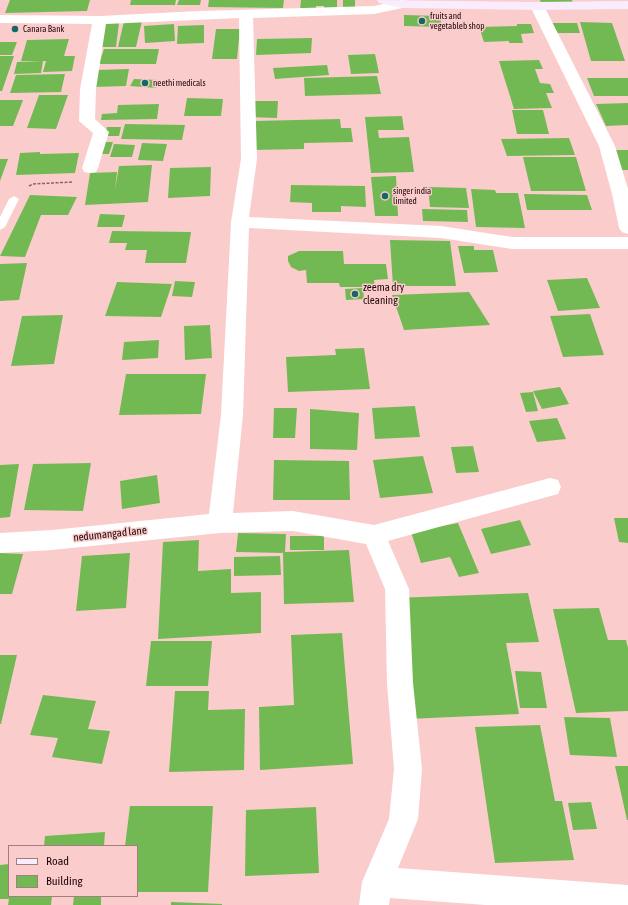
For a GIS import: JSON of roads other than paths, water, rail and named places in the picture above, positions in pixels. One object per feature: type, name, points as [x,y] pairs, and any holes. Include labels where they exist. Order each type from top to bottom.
[{"type":"main road","points":[[384,0],[402,4],[537,6],[628,5]]},
{"type":"street","points":[[0,19],[100,20],[374,10],[402,4]]},
{"type":"street","points":[[537,6],[607,146],[621,194],[628,228]]},
{"type":"street","points":[[220,522],[232,415],[240,222],[249,159],[246,14]]},
{"type":"street","points":[[90,168],[101,132],[87,121],[88,89],[100,20]]},
{"type":"street","points":[[240,222],[441,232],[512,243],[628,244]]},
{"type":"street","points":[[550,487],[374,535],[397,588],[400,683],[408,769],[403,819],[376,894],[628,900]]},
{"type":"street","name":"nedumangad lane","points":[[0,543],[52,540],[220,522],[293,522],[374,535]]},
{"type":"lane","points":[[0,227],[14,199]]},
{"type":"place","name":"fruits and vegetableb shop","points":[[422,21]]},
{"type":"place","name":"Canara Bank","points":[[15,29]]},
{"type":"place","name":"neethi medicals","points":[[145,83]]},
{"type":"place","name":"singer india limited","points":[[385,196]]},
{"type":"place","name":"zeema dry cleaning","points":[[355,294]]}]
